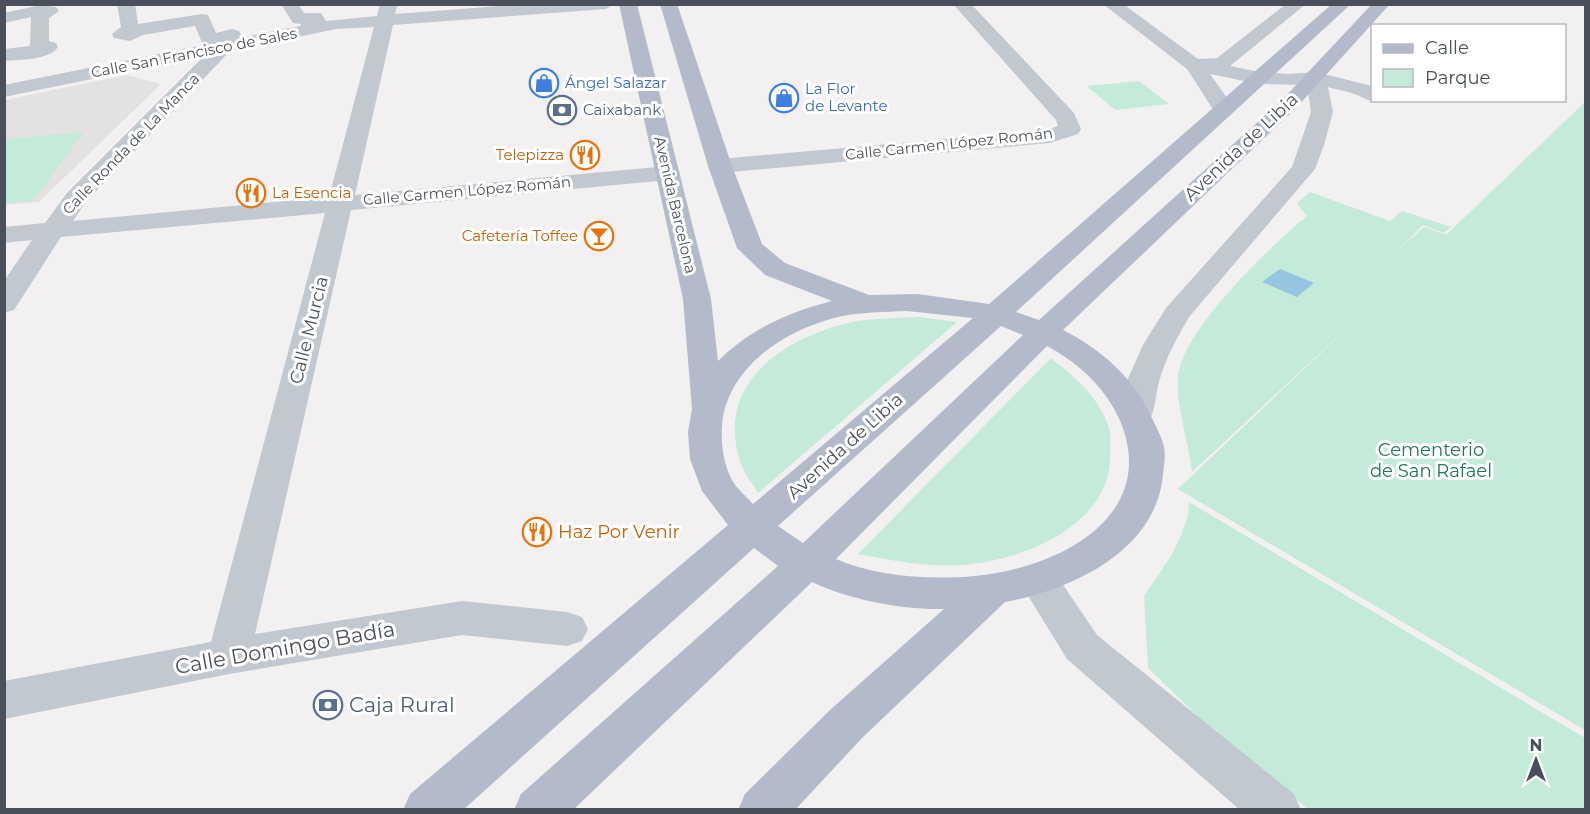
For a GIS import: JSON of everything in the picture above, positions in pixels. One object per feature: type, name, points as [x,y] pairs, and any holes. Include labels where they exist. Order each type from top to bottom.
[{"type":"main road","name":"Avenida Barcelona","points":[[628,4],[697,299],[706,407],[704,447],[718,489],[752,528],[807,563],[864,584],[927,594],[990,592],[1039,581],[1089,557],[1125,526],[1144,489],[1147,451],[1136,415],[1120,390],[1098,368],[1072,348],[1043,332],[994,314],[951,305],[908,302],[865,304],[821,312],[782,328],[748,349],[722,376],[706,407]]},
{"type":"main road","points":[[668,4],[720,166],[750,248],[775,269],[865,304]]},
{"type":"main road","name":"Avenida de Libia","points":[[427,810],[1051,266],[1343,4]]},
{"type":"main road","name":"Avenida de Libia","points":[[538,810],[807,563],[1043,332],[1316,78],[1382,4]]},
{"type":"main road","points":[[762,810],[846,724],[990,592]]},
{"type":"street","points":[[126,4],[130,29],[121,34],[130,35],[138,30],[202,19],[211,43],[223,41],[222,37],[252,31],[294,23],[297,28],[318,22],[315,17],[299,20],[289,4]]},
{"type":"street","points":[[323,4],[336,24]]},
{"type":"street","name":"Calle San Francisco de Sales","points":[[4,92],[223,48],[386,12],[606,4]]},
{"type":"street","name":"Calle Carmen López Román","points":[[720,166],[1050,136],[1070,129],[1066,118],[961,4]]},
{"type":"street","points":[[1111,4],[1194,65],[1224,109]]},
{"type":"street","points":[[1194,65],[1222,63],[1298,4]]},
{"type":"street","points":[[4,18],[50,10],[40,15],[39,44],[39,46],[49,47],[43,51],[30,50],[4,55]]},
{"type":"street","name":"Calle Murcia","points":[[229,656],[386,12]]},
{"type":"street","name":"Calle Ronda de La Manca","points":[[4,304],[51,231],[76,198],[223,48]]},
{"type":"street","points":[[1194,65],[1259,78]]},
{"type":"street","name":"Avenida de Libia","points":[[1136,415],[1147,372],[1158,345],[1176,314],[1303,169],[1313,145],[1322,112],[1316,78],[1289,80],[1259,78]]},
{"type":"street","points":[[1316,78],[1367,91],[1371,96]]},
{"type":"street","points":[[1322,112],[1352,100],[1371,97]]},
{"type":"street","name":"Calle Carmen López Román","points":[[4,236],[668,172]]},
{"type":"street","points":[[1039,581],[1082,647],[1277,810]]},
{"type":"street","name":"Calle Domingo Badía","points":[[4,700],[229,656],[462,618],[567,629]]},
{"type":"shaded area","points":[[126,75],[161,84],[39,202],[5,205],[5,100]]},
{"type":"green space","points":[[1139,81],[1169,104],[1115,110],[1087,86]]},
{"type":"green space","name":"Cementerio de San Rafael","points":[[1585,102],[1585,730],[1178,489],[1360,316],[1192,472],[1180,411],[1178,376],[1195,335],[1212,313],[1252,267],[1307,216],[1297,203],[1310,192],[1390,221],[1402,211],[1451,227],[1444,233],[1423,225],[1399,249],[1424,227],[1446,235]]},
{"type":"green space","points":[[84,132],[33,201],[5,203],[5,139]]},
{"type":"green space","points":[[919,317],[957,322],[758,493],[741,465],[735,435],[737,412],[744,391],[756,373],[792,345],[837,326],[857,321]]},
{"type":"green space","points":[[1051,358],[1093,397],[1110,430],[1108,476],[1099,497],[1084,516],[1043,544],[995,560],[972,564],[929,565],[858,554]]},
{"type":"green space","points":[[1189,502],[1585,738],[1585,809],[1308,809],[1232,749],[1148,668],[1144,596],[1171,556],[1181,536],[1188,516]]},
{"type":"water","points":[[1280,269],[1314,283],[1297,297],[1262,282]]},
{"type":"place","name":"Ángel Salazar","points":[[544,83]]},
{"type":"place","name":"La Flor de Levante","points":[[784,98]]},
{"type":"place","name":"Caixabank","points":[[562,110]]},
{"type":"place","name":"Telepizza","points":[[585,155]]},
{"type":"place","name":"La Esencia","points":[[251,193]]},
{"type":"place","name":"Cafetería Toffee","points":[[599,236]]},
{"type":"place","name":"Haz Por Venir","points":[[537,532]]},
{"type":"place","name":"Caja Rural","points":[[328,705]]}]
